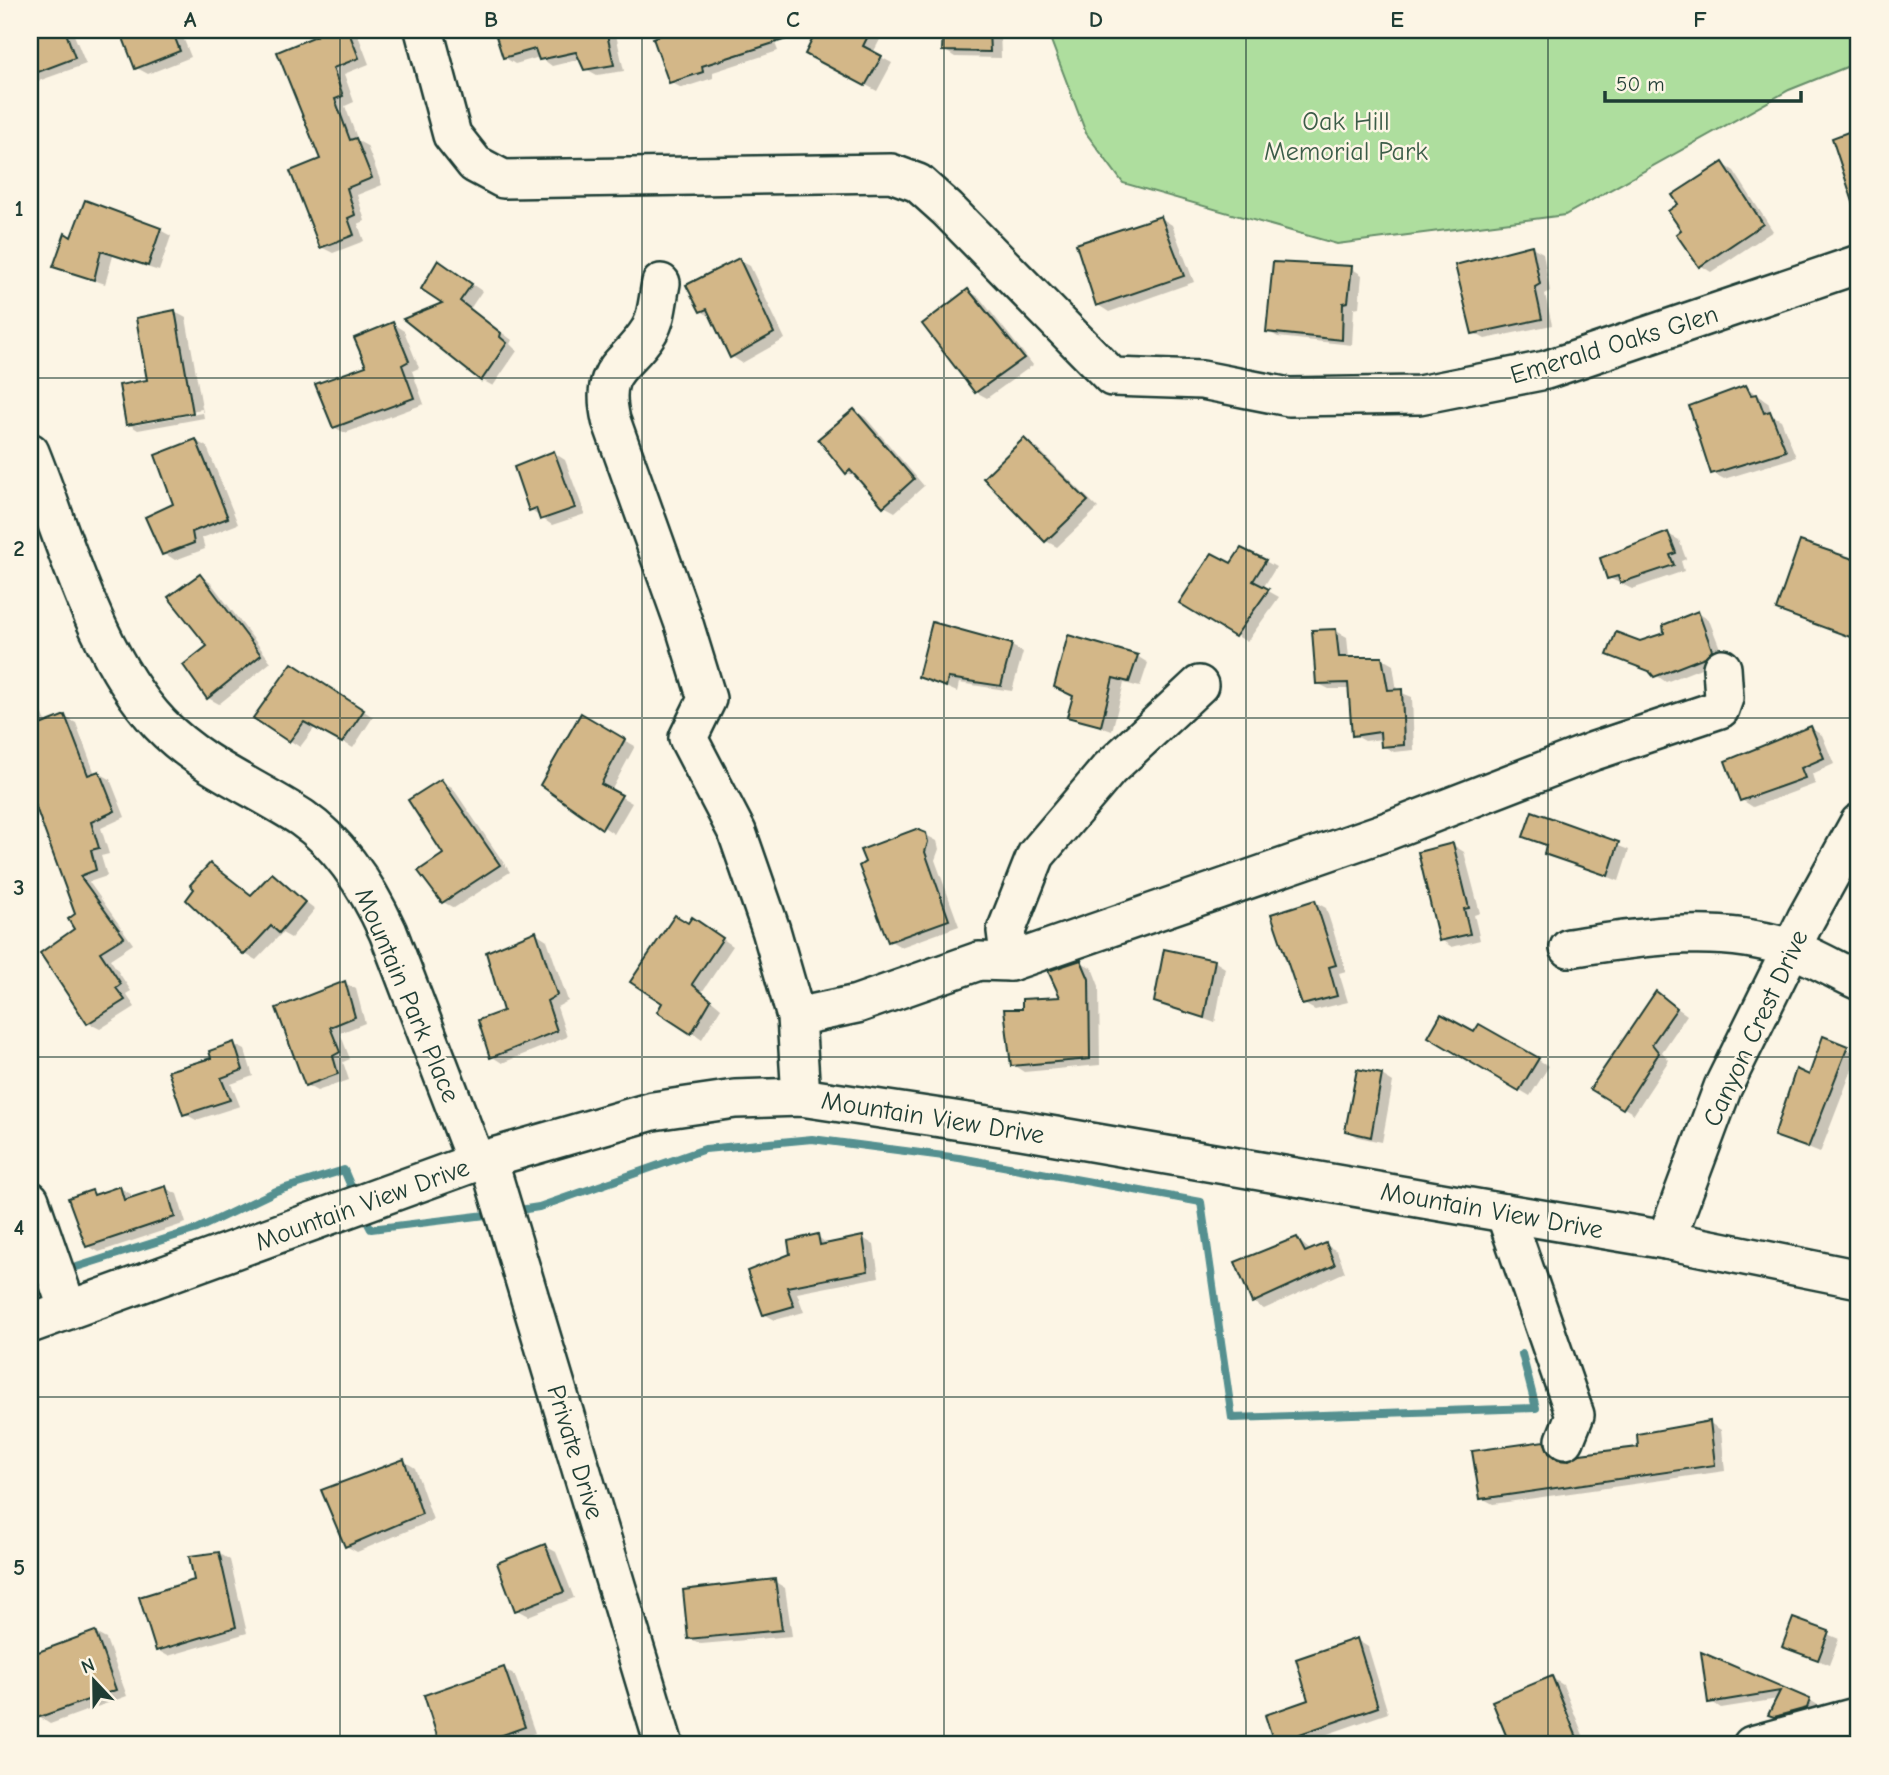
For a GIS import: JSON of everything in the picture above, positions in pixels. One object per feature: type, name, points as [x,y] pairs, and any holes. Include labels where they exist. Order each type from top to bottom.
[{"type":"street","name":"Emerald Oaks Glen","points":[[424,30],[452,135],[475,164],[503,179],[891,173],[918,183],[947,209],[1112,377],[1202,380],[1289,397],[1419,395],[1546,370],[1859,264]]},
{"type":"street","points":[[661,283],[650,330],[615,369],[606,395],[611,420],[684,624],[707,699],[688,738],[737,832],[771,930],[796,1017],[801,1097]]},
{"type":"street","name":"Mountain Park Place","points":[[30,452],[104,639],[128,685],[162,725],[198,756],[305,820],[356,872],[388,932],[482,1161]]},
{"type":"street","points":[[796,1017],[857,1004],[979,961],[1010,962],[1385,832],[1594,751],[1696,719],[1720,709],[1724,698],[1722,668]]},
{"type":"street","points":[[1010,962],[1006,931],[1036,855],[1109,769],[1199,685]]},
{"type":"street","name":"Canyon Crest Drive","points":[[1666,1240],[1723,1087],[1859,823]]},
{"type":"street","points":[[1569,948],[1635,938],[1715,933],[1792,949],[1859,981]]},
{"type":"street","name":"Mountain View Drive","points":[[30,1324],[482,1161],[653,1111],[735,1099],[801,1097],[1021,1130],[1666,1240],[1859,1279]]},
{"type":"street","name":"Private Drive","points":[[482,1161],[664,1745]]},
{"type":"street","points":[[30,1200],[68,1310]]},
{"type":"street","points":[[1506,1213],[1575,1415],[1565,1440]]},
{"type":"street","points":[[1752,1745],[1859,1716]]},
{"type":"green space","name":"Oak Hill Memorial Park","points":[[1047,30],[1859,30],[1859,62],[1789,90],[1565,215],[1337,244],[1123,183],[1086,133]]},
{"type":"building","points":[[30,30],[65,30],[75,58],[30,75]]},
{"type":"building","points":[[120,30],[172,30],[180,51],[135,69]]},
{"type":"building","points":[[312,30],[348,30],[359,58],[333,68],[343,96],[335,99],[350,140],[356,138],[372,178],[347,188],[355,215],[348,218],[354,235],[320,248],[290,171],[320,159],[277,52],[316,36]]},
{"type":"building","points":[[494,30],[606,30],[614,65],[584,70],[576,52],[539,60],[535,49],[503,58]]},
{"type":"building","points":[[674,30],[801,30],[802,34],[702,66],[703,72],[669,83],[653,38]]},
{"type":"building","points":[[817,30],[871,30],[863,46],[882,56],[865,86],[805,54]]},
{"type":"building","points":[[943,30],[989,30],[990,52],[942,51]]},
{"type":"building","points":[[1859,128],[1859,207],[1855,208],[1832,138]]},
{"type":"building","points":[[1723,162],[1763,224],[1699,267],[1676,234],[1681,230],[1668,211],[1678,204],[1672,195]]},
{"type":"building","points":[[85,200],[161,228],[148,266],[101,251],[94,280],[53,267],[65,233],[71,237]]},
{"type":"building","points":[[1161,216],[1184,276],[1096,306],[1076,244]]},
{"type":"building","points":[[1532,245],[1540,284],[1535,287],[1542,319],[1472,334],[1455,265]]},
{"type":"building","points":[[739,258],[774,333],[730,358],[707,309],[700,312],[686,285]]},
{"type":"building","points":[[438,260],[472,284],[460,301],[501,333],[500,337],[507,343],[481,381],[403,319],[442,303],[421,289]]},
{"type":"building","points":[[1273,262],[1352,266],[1348,302],[1343,303],[1342,340],[1266,332]]},
{"type":"building","points":[[968,289],[1024,358],[975,393],[922,324]]},
{"type":"building","points":[[175,310],[193,413],[126,425],[119,385],[147,380],[136,318]]},
{"type":"building","points":[[393,322],[409,361],[402,365],[414,398],[333,428],[315,384],[366,366],[354,338]]},
{"type":"building","points":[[1746,385],[1751,395],[1757,394],[1764,413],[1770,411],[1786,451],[1711,474],[1689,406]]},
{"type":"building","points":[[854,409],[914,479],[883,507],[850,470],[846,474],[818,439]]},
{"type":"building","points":[[1024,438],[1088,501],[1045,542],[983,478]]},
{"type":"building","points":[[196,439],[228,518],[192,532],[194,543],[162,555],[145,517],[173,504],[155,455]]},
{"type":"building","points":[[554,451],[575,508],[540,520],[536,508],[529,511],[514,467]]},
{"type":"building","points":[[1668,532],[1676,553],[1670,555],[1674,565],[1620,583],[1618,576],[1607,579],[1600,558]]},
{"type":"building","points":[[1800,541],[1859,561],[1859,607],[1850,637],[1776,610]]},
{"type":"building","points":[[1241,548],[1266,560],[1253,581],[1269,589],[1235,637],[1179,603],[1212,553],[1231,563]]},
{"type":"building","points":[[200,574],[261,655],[207,699],[183,665],[207,646],[168,597]]},
{"type":"building","points":[[1698,611],[1712,650],[1705,657],[1654,677],[1649,671],[1607,655],[1616,632],[1640,641],[1664,633],[1663,625]]},
{"type":"building","points":[[932,622],[1012,644],[1001,686],[948,678],[946,687],[918,677]]},
{"type":"building","points":[[1336,629],[1339,657],[1382,657],[1388,690],[1402,689],[1404,745],[1381,747],[1380,732],[1352,736],[1348,683],[1316,684],[1312,630]]},
{"type":"building","points":[[1068,635],[1138,655],[1129,682],[1113,678],[1101,726],[1067,717],[1073,696],[1054,687]]},
{"type":"building","points":[[292,663],[364,710],[342,743],[304,722],[289,742],[253,718]]},
{"type":"building","points":[[581,713],[625,739],[601,784],[622,795],[602,829],[540,785]]},
{"type":"building","points":[[65,715],[88,775],[99,771],[115,811],[91,822],[99,848],[91,850],[96,870],[80,876],[124,937],[100,952],[121,984],[116,988],[125,1000],[87,1024],[40,953],[74,929],[68,919],[75,914],[30,791],[30,729]]},
{"type":"building","points":[[1811,726],[1824,758],[1801,768],[1805,778],[1740,801],[1725,761]]},
{"type":"building","points":[[441,779],[500,865],[442,903],[418,871],[443,854],[408,800]]},
{"type":"building","points":[[1532,811],[1619,842],[1608,876],[1544,854],[1546,845],[1523,837]]},
{"type":"building","points":[[916,829],[926,833],[928,842],[925,852],[949,920],[888,942],[859,866],[865,862],[860,850]]},
{"type":"building","points":[[1453,843],[1469,908],[1464,909],[1470,934],[1439,941],[1418,852]]},
{"type":"building","points":[[210,863],[251,895],[272,873],[305,902],[279,933],[271,926],[244,955],[186,900],[194,889],[190,885]]},
{"type":"building","points":[[1315,900],[1336,965],[1329,967],[1337,996],[1302,1005],[1271,914]]},
{"type":"building","points":[[675,915],[688,923],[692,917],[723,938],[692,984],[711,1000],[691,1034],[657,1012],[662,1003],[630,982]]},
{"type":"building","points":[[536,931],[557,995],[547,1001],[557,1031],[490,1058],[478,1020],[503,1011],[486,952]]},
{"type":"building","points":[[1164,949],[1215,960],[1204,1018],[1154,1002]]},
{"type":"building","points":[[1081,960],[1089,979],[1090,1059],[1011,1066],[1004,1009],[1022,1009],[1022,999],[1060,997],[1048,971]]},
{"type":"building","points":[[345,981],[355,1017],[330,1027],[340,1052],[333,1056],[338,1074],[305,1086],[276,1008]]},
{"type":"building","points":[[1656,991],[1677,1008],[1652,1044],[1659,1053],[1623,1109],[1590,1089]]},
{"type":"building","points":[[1441,1014],[1474,1032],[1479,1024],[1539,1058],[1519,1091],[1428,1037]]},
{"type":"building","points":[[1823,1036],[1848,1046],[1808,1148],[1774,1136],[1796,1069],[1809,1075]]},
{"type":"building","points":[[234,1042],[243,1070],[221,1078],[230,1100],[183,1115],[168,1071],[211,1058],[209,1051]]},
{"type":"building","points":[[1357,1069],[1382,1074],[1371,1137],[1345,1131]]},
{"type":"building","points":[[120,1186],[124,1200],[166,1186],[175,1217],[86,1247],[68,1198],[92,1190],[94,1195]]},
{"type":"building","points":[[818,1234],[820,1245],[863,1236],[868,1271],[787,1287],[794,1306],[763,1315],[747,1271],[790,1254],[788,1241]]},
{"type":"building","points":[[1297,1237],[1305,1252],[1326,1243],[1335,1265],[1252,1303],[1235,1262]]},
{"type":"building","points":[[1710,1421],[1715,1465],[1480,1499],[1472,1451],[1544,1441],[1549,1453],[1558,1460],[1567,1461],[1580,1454],[1638,1447],[1637,1434]]},
{"type":"building","points":[[404,1459],[422,1514],[345,1547],[321,1490]]},
{"type":"building","points":[[545,1544],[564,1592],[515,1611],[497,1563]]},
{"type":"building","points":[[219,1552],[236,1627],[156,1651],[139,1597],[194,1580],[189,1556]]},
{"type":"building","points":[[775,1579],[782,1630],[688,1639],[683,1590]]},
{"type":"building","points":[[1793,1618],[1829,1631],[1818,1660],[1782,1647]]},
{"type":"building","points":[[95,1631],[116,1690],[37,1718],[30,1698],[30,1655]]},
{"type":"building","points":[[1357,1638],[1378,1707],[1274,1743],[1265,1715],[1308,1700],[1296,1659]]},
{"type":"building","points":[[1701,1652],[1810,1699],[1807,1708],[1774,1717],[1768,1715],[1780,1691],[1708,1703]]},
{"type":"building","points":[[504,1667],[525,1727],[474,1745],[440,1745],[424,1695]]},
{"type":"building","points":[[1552,1676],[1580,1745],[1510,1745],[1492,1701]]},
{"type":"waterway","points":[[513,1211],[539,1207],[705,1149],[812,1139],[959,1158],[1201,1202],[1232,1418],[1536,1408],[1522,1354]]},
{"type":"waterway","points":[[64,1271],[197,1229],[276,1191],[344,1170],[355,1196]]},
{"type":"waterway","points":[[363,1214],[371,1229],[494,1214]]},
{"type":"waterway","points":[[30,1282],[48,1276]]}]
